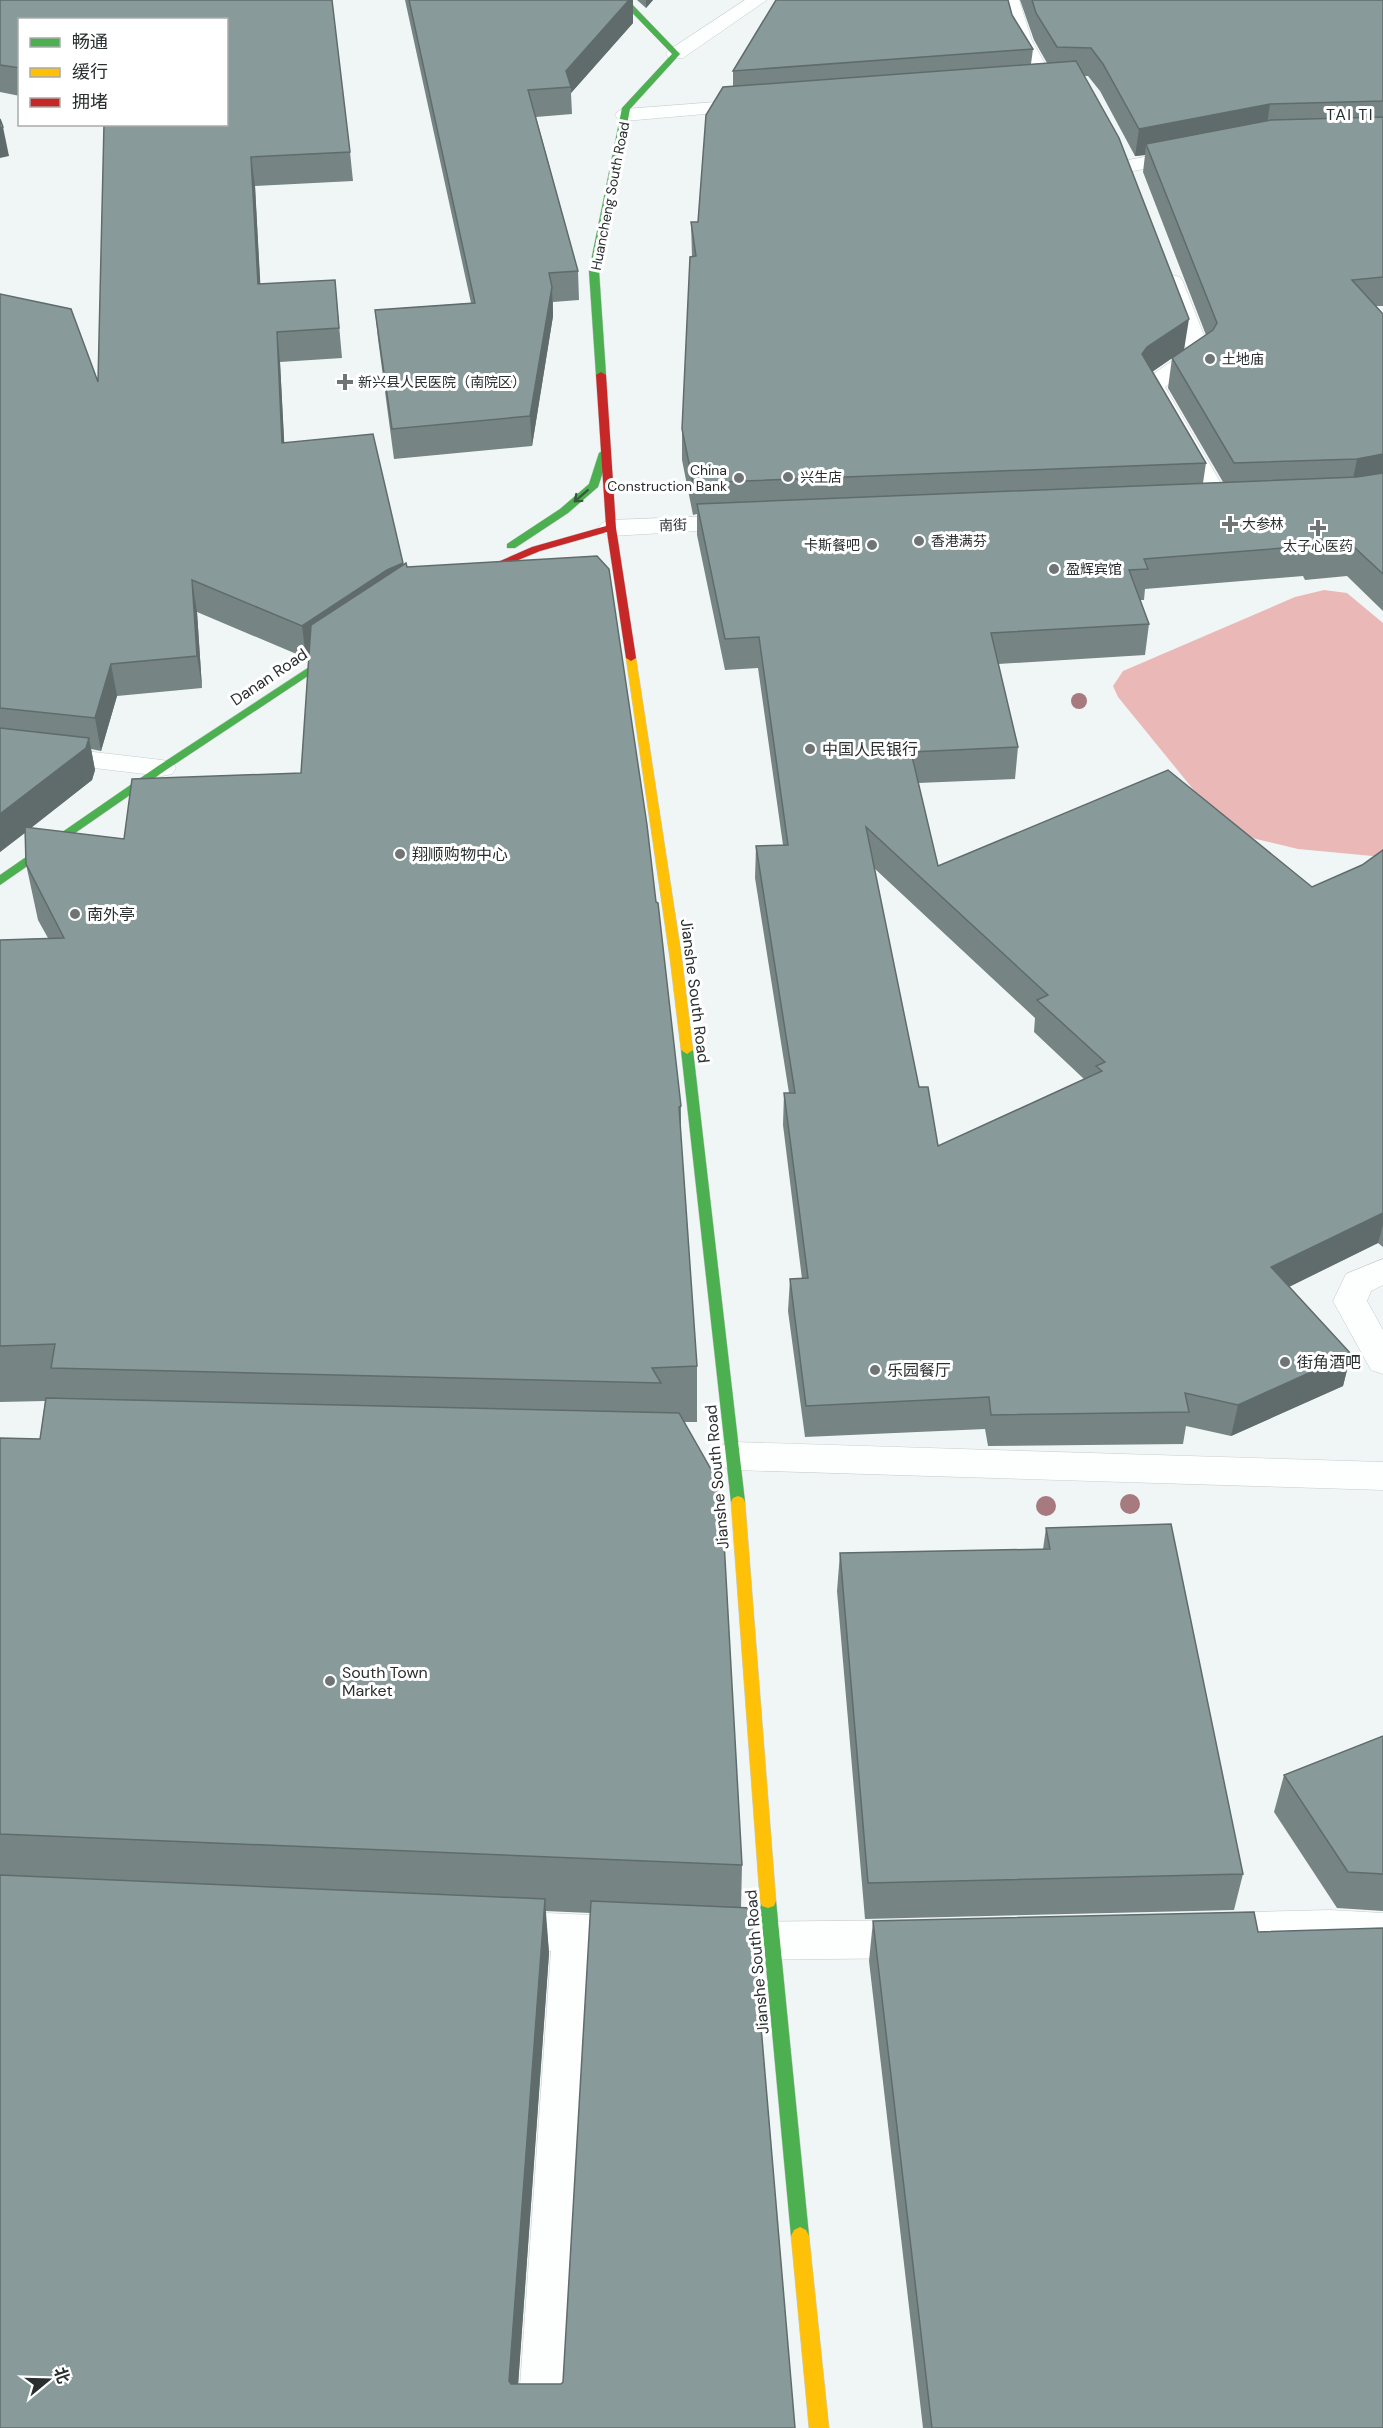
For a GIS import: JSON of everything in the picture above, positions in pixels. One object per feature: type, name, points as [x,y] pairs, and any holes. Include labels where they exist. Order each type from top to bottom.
[{"type":"street","points":[[624,0],[676,54]]},
{"type":"street","name":"Huancheng South Road","points":[[611,528],[594,272],[626,108],[676,54],[758,0]]},
{"type":"street","points":[[1010,0],[1022,41],[1046,81],[1034,85],[1067,82]]},
{"type":"street","points":[[625,115],[780,103]]},
{"type":"street","points":[[1136,188],[1123,157],[1208,151]]},
{"type":"street","points":[[1166,265],[1199,353],[1152,385],[1221,504]]},
{"type":"street","points":[[606,446],[594,485],[564,511],[450,583],[536,549],[611,528]]},
{"type":"street","name":"南街","points":[[611,528],[766,522]]},
{"type":"street","name":"Jianshe South Road","points":[[611,528],[676,959],[728,1456],[771,1942],[819,2428]]},
{"type":"street","points":[[464,591],[496,581]]},
{"type":"street","points":[[607,599],[624,620]]},
{"type":"street","name":"Danan Road","points":[[0,881],[162,768],[360,636]]},
{"type":"street","points":[[0,749],[162,768]]},
{"type":"street","points":[[1383,1271],[1358,1283],[1350,1301],[1383,1361]]},
{"type":"street","points":[[728,1456],[1383,1476]]},
{"type":"street","points":[[465,1929],[666,1937]]},
{"type":"street","points":[[1176,1933],[1330,1929],[1383,1932]]},
{"type":"street","points":[[541,2428],[573,1933]]},
{"type":"street","points":[[712,1939],[771,1942],[949,1938]]},
{"type":"shaded area","points":[[1324,590],[1347,593],[1383,623],[1383,857],[1298,849],[1256,839],[1223,826],[1118,697],[1113,686],[1123,671],[1295,597]]},
{"type":"building","points":[[0,0],[332,0],[350,152],[251,157],[258,284],[335,280],[339,328],[277,332],[282,443],[373,434],[403,563],[387,570],[302,626],[192,580],[197,656],[111,664],[95,718],[0,708],[0,294],[71,309],[98,382],[104,126],[228,126],[228,18],[18,18],[18,68],[0,65]]},
{"type":"building","points":[[409,0],[629,0],[566,71],[571,87],[528,90],[578,271],[549,273],[552,287],[530,416],[392,429],[375,310],[475,303]]},
{"type":"building","points":[[776,0],[1008,0],[1012,15],[1033,49],[733,71]]},
{"type":"building","points":[[1032,0],[1383,0],[1383,101],[1270,104],[1139,129],[1103,64],[1091,48],[1057,47],[1036,13]]},
{"type":"building","points":[[1076,61],[1119,138],[1189,319],[1147,347],[1142,354],[1206,463],[693,483],[682,429],[690,257],[696,256],[691,222],[698,222],[706,115],[723,87]]},
{"type":"building","points":[[1383,117],[1383,277],[1352,280],[1383,314],[1383,454],[1357,459],[1234,463],[1172,358],[1213,330],[1217,323],[1146,144],[1271,120]]},
{"type":"building","points":[[1383,473],[1383,574],[1353,546],[1311,549],[1309,546],[1144,559],[1148,569],[1129,570],[1149,624],[991,633],[1018,747],[911,752],[938,866],[1168,770],[1312,887],[1362,865],[1383,850],[1383,1213],[1271,1267],[1351,1354],[1238,1405],[1185,1393],[1189,1412],[991,1415],[989,1397],[806,1406],[790,1279],[808,1278],[784,1093],[795,1093],[756,846],[788,845],[759,637],[725,639],[697,504],[1357,477]],"holes":[[[866,827],[1048,995],[1037,1000],[1105,1062],[1096,1066],[1102,1071],[938,1146],[928,1087],[919,1087]]]},
{"type":"building","points":[[597,556],[609,569],[647,825],[656,902],[658,903],[681,1106],[679,1107],[697,1366],[652,1368],[661,1383],[51,1368],[55,1344],[0,1346],[0,940],[64,938],[26,864],[25,827],[124,839],[132,779],[301,773],[311,625],[406,563],[407,567]]},
{"type":"building","points":[[0,728],[89,738],[86,748],[0,814]]},
{"type":"building","name":"South Town Market","points":[[46,1398],[679,1413],[721,1487],[742,1865],[0,1834],[0,1438],[40,1439]]},
{"type":"building","points":[[1171,1524],[1243,1874],[868,1883],[840,1553],[1050,1549],[1046,1528]]},
{"type":"building","points":[[1383,1736],[1383,1874],[1348,1872],[1284,1775]]},
{"type":"building","points":[[0,1875],[545,1899],[509,2381],[511,2384],[561,2384],[563,2382],[591,1901],[751,1908],[795,2428],[0,2428]]},
{"type":"building","points":[[1254,1912],[1258,1932],[1383,1928],[1383,2428],[932,2428],[873,1921]]},
{"type":"traffic: fast","points":[[601,375],[594,271],[626,108],[676,54],[624,0]]},
{"type":"traffic: fast","points":[[511,546],[564,511],[594,485],[604,453]]},
{"type":"traffic: fast","points":[[0,881],[162,768],[346,646]]},
{"type":"traffic: fast","points":[[687,1050],[738,1502]]},
{"type":"traffic: fast","points":[[768,1901],[800,2236]]},
{"type":"traffic: slow","points":[[631,658],[676,959],[687,1050]]},
{"type":"traffic: slow","points":[[738,1502],[768,1901]]},
{"type":"traffic: slow","points":[[800,2236],[819,2428]]},
{"type":"traffic: jam","points":[[601,375],[611,528],[631,658]]},
{"type":"traffic: jam","points":[[464,579],[536,549],[611,528]]},
{"type":"place","name":"土地庙","points":[[1210,359]]},
{"type":"place","name":"新兴县人民医院（南院区）","points":[[345,382]]},
{"type":"place","name":"兴生店","points":[[788,477]]},
{"type":"place","name":"China Construction Bank","points":[[739,478]]},
{"type":"place","name":"大参林","points":[[1230,524]]},
{"type":"place","name":"太子心医药","points":[[1318,528]]},
{"type":"place","name":"香港满芬","points":[[919,541]]},
{"type":"place","name":"卡斯餐吧","points":[[872,545]]},
{"type":"place","name":"盈辉宾馆","points":[[1054,569]]},
{"type":"place","name":"中国人民银行","points":[[810,749]]},
{"type":"place","name":"翔顺购物中心","points":[[400,854]]},
{"type":"place","name":"南外亭","points":[[75,914]]},
{"type":"place","name":"街角酒吧","points":[[1285,1362]]},
{"type":"place","name":"乐园餐厅","points":[[875,1370]]},
{"type":"place","name":"South Town Market","points":[[330,1681]]},
{"type":"district","name":"TAI TI","points":[[1350,114]]}]
